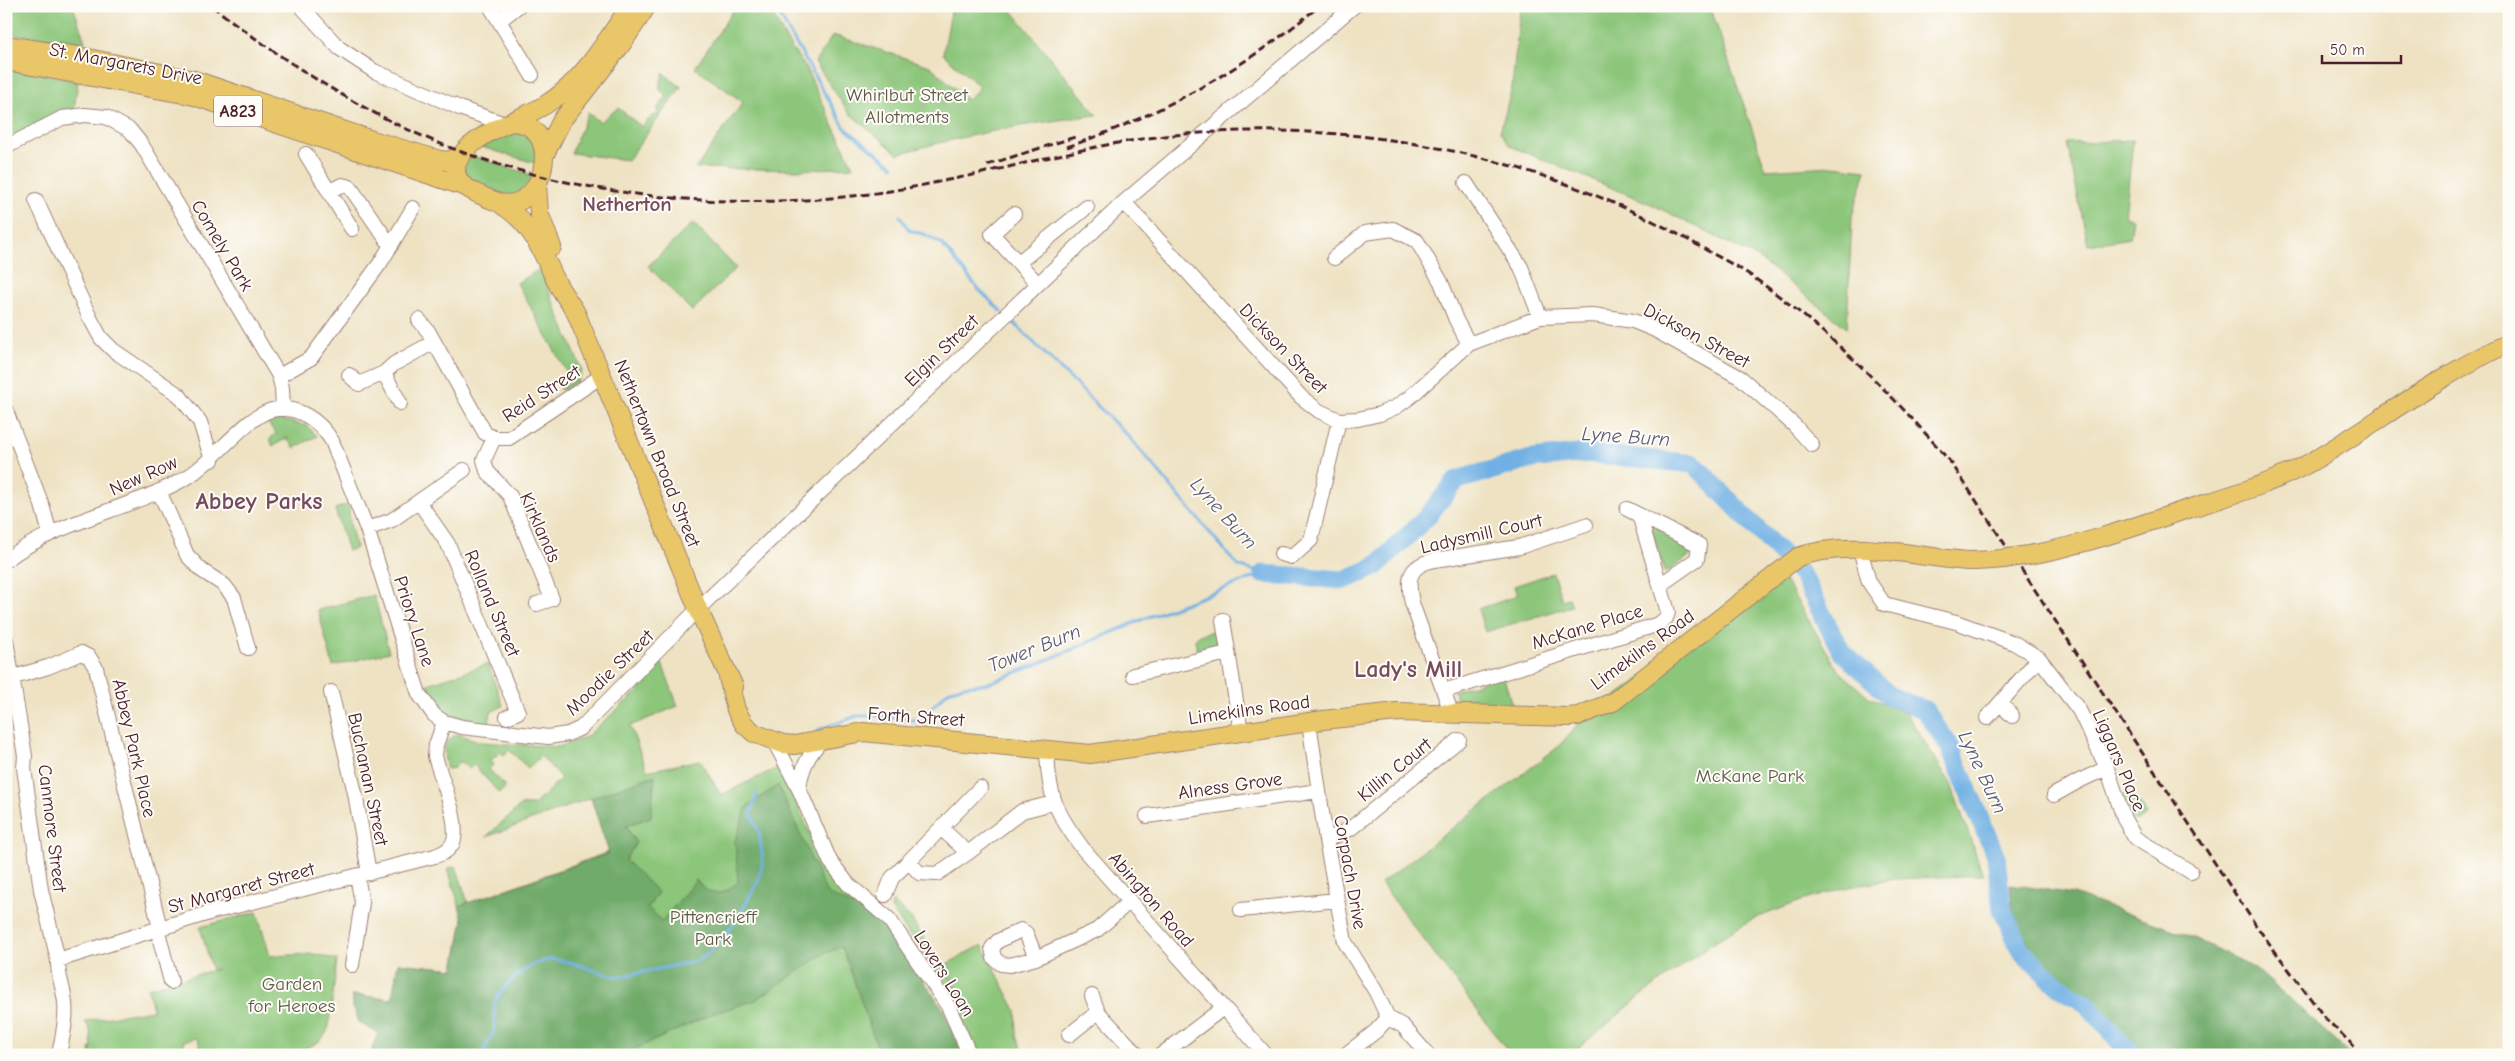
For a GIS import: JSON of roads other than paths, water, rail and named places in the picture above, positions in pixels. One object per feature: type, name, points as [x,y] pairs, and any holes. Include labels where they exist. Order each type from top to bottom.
[{"type":"main road","points":[[463,186],[456,173],[459,157],[472,145],[508,123],[546,104],[576,80],[630,6]]},
{"type":"main road","points":[[502,205],[522,201],[538,185],[544,157],[562,120],[621,45],[647,6]]},
{"type":"main road","name":"St. Margarets Drive","points":[[6,45],[83,57],[194,80],[372,140],[440,160],[447,161],[459,157]]},
{"type":"main road","name":"St. Margarets Drive","points":[[6,61],[194,96],[463,186]]},
{"type":"main road","points":[[508,123],[526,124],[538,132],[543,145],[544,157]]},
{"type":"main road","name":"Nethertown Broad Street","points":[[538,185],[541,223],[566,280],[576,313],[728,677],[736,710],[744,724],[754,733],[778,742]]},
{"type":"main road","name":"A823","points":[[463,186],[502,205]]},
{"type":"main road","name":"Nethertown Broad Street","points":[[502,205],[521,219],[534,235],[558,284],[576,313]]},
{"type":"main road","name":"Limekilns Road","points":[[1047,749],[1090,754],[1309,722],[1396,712],[1578,716],[1613,702],[1792,562],[1815,551],[1860,549],[1970,561],[2003,559],[2077,546],[2268,483],[2316,459],[2455,371],[2509,343]]},
{"type":"main road","name":"Forth Street","points":[[778,742],[795,745],[863,732],[1047,749]]},
{"type":"street","points":[[300,6],[322,32],[354,59],[374,71],[462,109],[508,123]]},
{"type":"street","points":[[490,6],[532,75]]},
{"type":"street","points":[[499,21],[518,6]]},
{"type":"street","name":"Elgin Street","points":[[698,609],[1124,202],[1354,6]]},
{"type":"street","points":[[462,109],[477,124],[478,133],[472,145]]},
{"type":"street","name":"Comely Park","points":[[6,147],[62,118],[86,115],[106,117],[130,130],[142,145],[279,376],[282,388],[283,409]]},
{"type":"street","points":[[306,154],[352,229]]},
{"type":"street","points":[[1466,183],[1521,267],[1540,317]]},
{"type":"street","points":[[329,191],[342,185],[350,187],[391,246]]},
{"type":"street","points":[[36,200],[101,338],[113,350],[179,395],[200,422],[212,460]]},
{"type":"street","name":"Dickson Street","points":[[1124,202],[1301,396],[1320,411],[1339,420],[1358,419],[1396,407],[1410,397],[1469,344],[1540,317],[1594,315],[1633,321],[1653,329],[1741,378],[1794,424],[1812,444]]},
{"type":"street","points":[[1019,262],[1087,207]]},
{"type":"street","points":[[279,376],[311,358],[391,246],[412,208]]},
{"type":"street","points":[[1014,214],[992,234],[1038,284]]},
{"type":"street","points":[[1334,258],[1365,233],[1393,229],[1417,241],[1442,282],[1456,320],[1469,344]]},
{"type":"street","points":[[418,320],[434,342],[485,433],[494,438]]},
{"type":"street","points":[[349,375],[359,384],[384,373],[394,364],[434,342]]},
{"type":"street","points":[[384,373],[400,403]]},
{"type":"street","name":"Reid Street","points":[[484,460],[494,438],[509,438],[603,375]]},
{"type":"street","name":"New Row","points":[[6,560],[50,534],[187,478],[212,460],[259,417],[270,410],[283,409]]},
{"type":"street","name":"Priory Lane","points":[[283,409],[315,420],[325,429],[367,529],[419,694],[434,714],[444,722]]},
{"type":"street","points":[[6,411],[42,505],[50,534]]},
{"type":"street","points":[[1281,554],[1292,556],[1311,540],[1339,420]]},
{"type":"street","name":"Kirklands","points":[[484,460],[486,471],[510,496],[552,599],[537,604]]},
{"type":"street","points":[[367,529],[392,520],[464,470]]},
{"type":"street","points":[[159,491],[187,555],[201,570],[224,585],[234,598],[248,648]]},
{"type":"street","name":"Rolland Street","points":[[419,502],[448,544],[518,712],[507,717]]},
{"type":"street","name":"McKane Place","points":[[1444,691],[1659,624],[1666,618],[1668,612],[1660,585],[1633,512],[1699,545],[1697,559],[1660,585]]},
{"type":"street","name":"Ladysmill Court","points":[[1451,712],[1412,603],[1409,587],[1414,569],[1421,563],[1434,560],[1519,547],[1586,525]]},
{"type":"street","name":"Liggars Place","points":[[1860,549],[1870,582],[1884,604],[1956,622],[2014,643],[2039,658],[2079,710],[2107,768],[2124,819],[2135,838],[2191,872]]},
{"type":"street","name":"Moodie Street","points":[[444,722],[462,727],[548,738],[568,734],[581,728],[599,712],[698,609]]},
{"type":"street","points":[[1223,620],[1241,732]]},
{"type":"street","name":"Canmore Street","points":[[6,640],[14,677],[41,890],[58,960],[58,970],[65,1002],[66,1020],[60,1049]]},
{"type":"street","name":"Abbey Park Place","points":[[14,677],[48,667],[81,653],[89,657],[96,668],[171,982]]},
{"type":"street","points":[[1132,675],[1228,653]]},
{"type":"street","points":[[1987,718],[2039,658]]},
{"type":"street","name":"Buchanan Street","points":[[331,692],[355,793],[363,874],[362,903],[349,960]]},
{"type":"street","points":[[2000,703],[2012,716]]},
{"type":"street","name":"St Margaret Street","points":[[58,960],[158,928],[447,852],[453,845],[456,825],[435,756],[436,745],[444,722]]},
{"type":"street","name":"Corpach Drive","points":[[1309,722],[1326,840],[1345,942],[1376,992],[1388,1018]]},
{"type":"street","name":"Killin Court","points":[[1326,840],[1350,829],[1459,740]]},
{"type":"street","points":[[799,788],[800,775],[805,763],[820,741]]},
{"type":"street","name":"Lovers Loan","points":[[778,742],[830,861],[837,872],[884,914],[948,1006],[970,1055]]},
{"type":"street","name":"Abington Road","points":[[1047,749],[1047,776],[1053,802],[1065,825],[1084,850],[1266,1055]]},
{"type":"street","points":[[2054,795],[2078,780],[2107,768]]},
{"type":"street","points":[[885,895],[892,878],[980,788]]},
{"type":"street","name":"Alness Grove","points":[[1147,816],[1318,791]]},
{"type":"street","points":[[909,861],[920,873],[937,874],[968,853],[1022,810],[1053,802]]},
{"type":"street","points":[[941,828],[968,853]]},
{"type":"street","points":[[1241,910],[1336,900]]},
{"type":"street","points":[[1036,958],[1097,930],[1130,901]]},
{"type":"street","points":[[1092,996],[1098,1012],[1138,1055]]},
{"type":"street","points":[[1161,1055],[1223,1008]]},
{"type":"street","points":[[1069,1034],[1098,1012]]},
{"type":"street","points":[[1345,1055],[1376,1031],[1388,1018],[1403,1026],[1428,1055]]},
{"type":"waterway","name":"Lyne Burn","points":[[774,6],[845,128],[893,166]]},
{"type":"waterway","name":"Lyne Burn","points":[[900,216],[909,230],[926,235],[942,244],[979,290],[1002,312]]},
{"type":"waterway","name":"Lyne Burn","points":[[1009,318],[1130,438],[1238,566],[1263,574]]},
{"type":"waterway","name":"Lyne Burn","points":[[1263,574],[1344,580],[1375,567],[1424,520],[1457,480],[1532,459],[1587,453],[1694,464],[1802,575],[1841,651],[1890,696],[1925,710],[1950,747],[1996,857],[2002,909],[2021,951],[2058,986],[2088,1005],[2121,1043],[2135,1055]]},
{"type":"waterway","name":"Tower Burn","points":[[818,730],[857,716],[882,716],[913,720],[922,717],[948,691],[964,686],[986,684],[1146,618],[1263,574]]},
{"type":"waterway","name":"Tower Burn","points":[[481,1055],[494,1031],[494,1008],[497,997],[516,977],[543,961],[566,961],[619,977],[697,961],[710,952],[737,920],[758,881],[763,861],[759,832],[751,814],[757,793]]},
{"type":"railway","points":[[212,6],[259,41],[333,90],[411,131],[473,156],[538,175],[605,189],[673,198],[742,201],[810,200],[878,193],[1001,168]]},
{"type":"railway","points":[[1067,147],[1134,121],[1200,88],[1262,50],[1319,6]]},
{"type":"railway","points":[[996,170],[1107,145],[1174,135],[1242,131],[1310,132],[1376,138],[1442,149],[1507,165],[1571,186],[1633,212],[1694,243],[1750,275],[1805,317],[1857,363],[1906,412],[1952,464],[2257,927],[2325,1018],[2363,1055]]},
{"type":"railway","points":[[987,165],[1075,137]]},
{"type":"district","name":"Netherton","points":[[627,204]]},
{"type":"district","name":"Abbey Parks","points":[[259,501]]},
{"type":"district","name":"Lady's Mill","points":[[1408,669]]},
{"type":"park label","name":"Whirlbut Street Allotments","points":[[907,105]]},
{"type":"park label","name":"McKane Park","points":[[1750,775]]},
{"type":"park label","name":"Pittencrieff Park","points":[[713,927]]},
{"type":"park label","name":"Garden for Heroes","points":[[292,994]]}]
